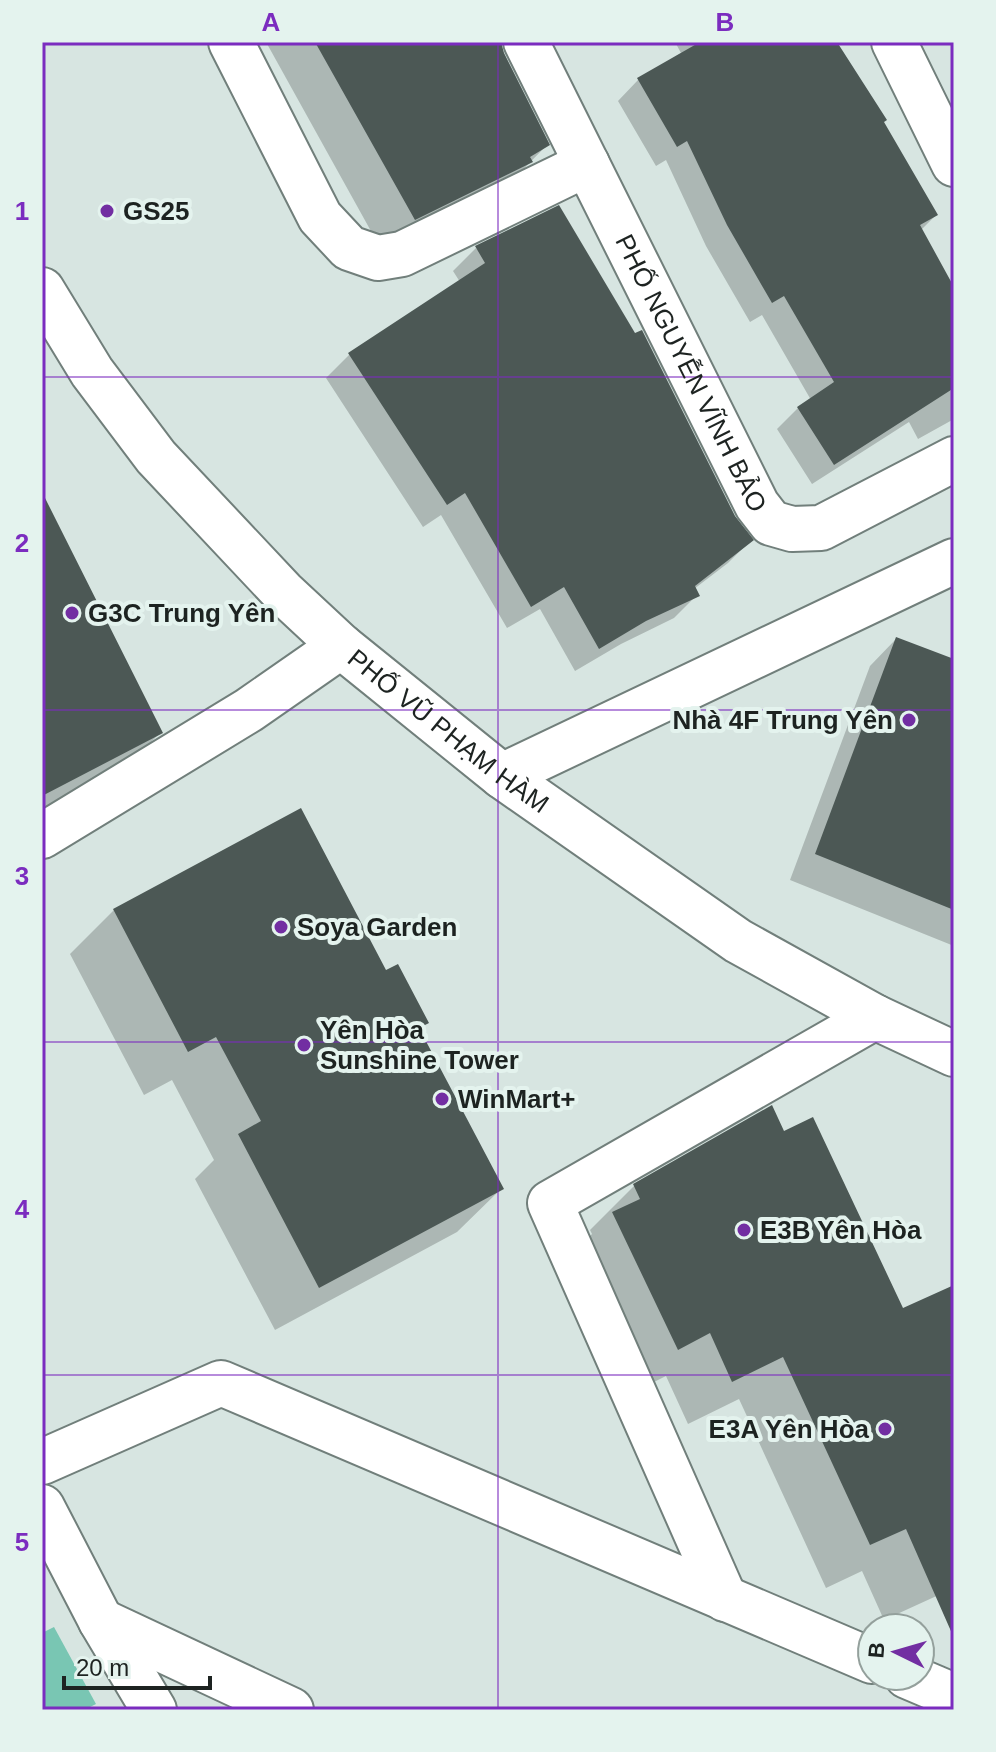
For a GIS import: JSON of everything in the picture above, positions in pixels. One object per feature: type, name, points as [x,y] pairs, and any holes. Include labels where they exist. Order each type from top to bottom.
[{"type":"street","points":[[231,42],[320,217],[349,248],[378,258],[402,254],[587,164]]},
{"type":"street","name":"PHỐ NGUYỄN VĨNH BẢO","points":[[526,42],[757,505],[771,523],[792,529],[821,528],[954,459]]},
{"type":"street","points":[[894,42],[954,164]]},
{"type":"street","name":"PHỐ VŨ PHẠM HÀM","points":[[42,290],[92,372],[156,457],[283,592],[341,646],[502,776],[738,941],[875,1017],[954,1054]]},
{"type":"street","points":[[502,776],[954,561]]},
{"type":"street","points":[[42,836],[249,710],[341,646]]},
{"type":"street","points":[[725,1599],[550,1203],[875,1017]]},
{"type":"street","points":[[42,1462],[221,1383],[856,1654]]},
{"type":"street","points":[[42,1507],[101,1621],[154,1710]]},
{"type":"street","points":[[101,1621],[286,1709]]},
{"type":"shaded area","points":[[54,1627],[96,1704],[84,1710],[42,1710],[42,1633]]},
{"type":"building","points":[[315,42],[501,42],[550,145],[530,157],[533,162],[415,220]]},
{"type":"building","points":[[700,42],[837,42],[887,120],[884,122],[938,215],[920,225],[954,287],[954,388],[834,465],[797,407],[834,382],[784,296],[772,303],[727,225],[687,141],[677,147],[637,78]]},
{"type":"building","points":[[559,205],[635,333],[642,330],[735,516],[754,540],[695,586],[700,596],[646,621],[599,649],[564,587],[531,607],[465,493],[447,505],[348,353],[485,263],[475,246]]},
{"type":"building","name":"G3C Trung Yên","points":[[42,492],[163,733],[42,796]]},
{"type":"building","name":"Nhà 4F Trung Yên","points":[[896,637],[954,659],[954,910],[815,854]]},
{"type":"building","name":"Yên Hòa Sunshine Tower","points":[[301,808],[386,970],[398,964],[429,1023],[419,1028],[504,1189],[319,1288],[238,1134],[261,1121],[216,1037],[188,1052],[113,909]]},
{"type":"building","points":[[772,1105],[784,1131],[813,1117],[903,1308],[954,1285],[954,1638],[906,1529],[870,1545],[783,1357],[732,1382],[710,1333],[678,1350],[612,1212],[640,1199],[633,1184]]},
{"type":"place","name":"GS25","points":[[107,211]]},
{"type":"place","name":"G3C Trung Yên","points":[[72,613]]},
{"type":"place","name":"Nhà 4F Trung Yên","points":[[909,720]]},
{"type":"place","name":"Soya Garden","points":[[281,927]]},
{"type":"place","name":"Yên Hòa Sunshine Tower","points":[[304,1045]]},
{"type":"place","name":"WinMart+","points":[[442,1099]]},
{"type":"place","name":"E3B Yên Hòa","points":[[744,1230]]},
{"type":"place","name":"E3A Yên Hòa","points":[[885,1429]]}]
